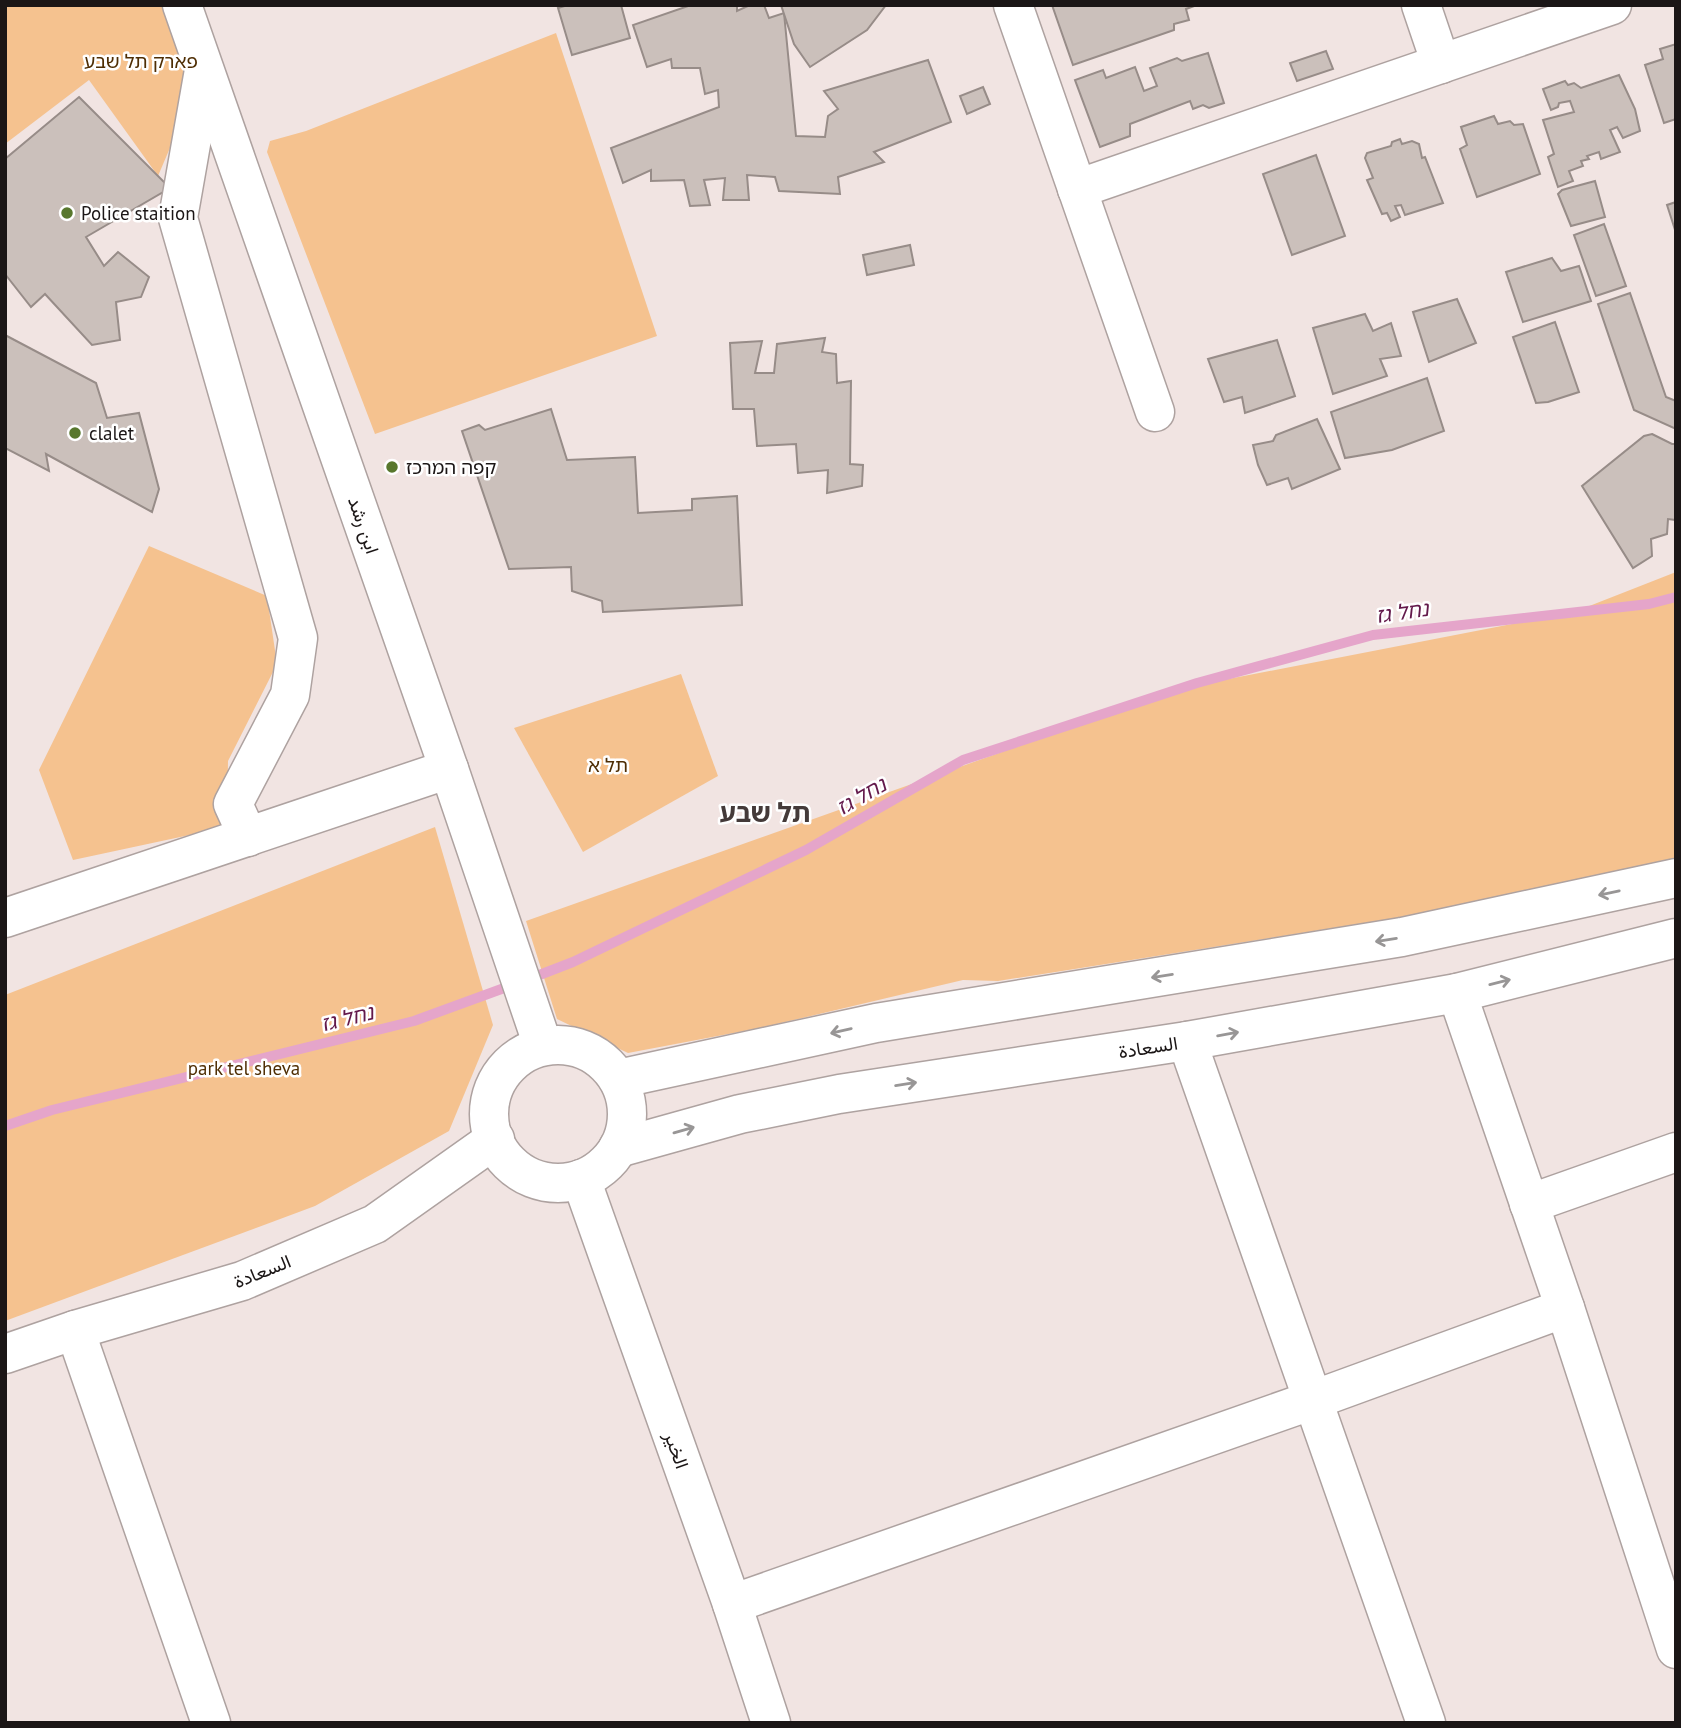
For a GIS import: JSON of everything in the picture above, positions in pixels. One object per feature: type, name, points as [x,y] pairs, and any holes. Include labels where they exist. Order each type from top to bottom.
[{"type":"street","name":"ابن رشد","points":[[182,5],[543,1046]]},
{"type":"street","points":[[1013,5],[1155,412]]},
{"type":"street","points":[[1421,5],[1441,64]]},
{"type":"street","points":[[1077,190],[1612,5]]},
{"type":"street","points":[[204,68],[178,218],[298,638],[290,695],[233,804],[248,837]]},
{"type":"street","points":[[5,918],[449,769]]},
{"type":"street","points":[[618,1079],[876,1023],[1402,937],[1676,878]]},
{"type":"street","name":"السعادة","points":[[618,1148],[740,1114],[839,1094],[1187,1041],[1457,993],[1676,938]]},
{"type":"street","points":[[1457,993],[1565,1308],[1676,1649]]},
{"type":"street","points":[[1187,1041],[1426,1723]]},
{"type":"street","points":[[568,1045],[589,1052],[613,1070],[618,1079],[624,1091],[628,1115],[625,1135],[612,1159],[594,1174],[568,1183],[543,1182],[516,1170],[500,1152],[489,1120],[489,1108],[495,1084],[509,1065],[521,1055],[543,1046],[568,1045]]},
{"type":"street","name":"السعادة","points":[[5,1354],[75,1330],[242,1281],[375,1224],[495,1139]]},
{"type":"street","points":[[1529,1204],[1676,1152]]},
{"type":"street","name":"الخير","points":[[580,1179],[732,1604],[771,1723]]},
{"type":"street","points":[[732,1604],[1313,1400],[1565,1308]]},
{"type":"street","points":[[75,1330],[211,1723]]},
{"type":"green space","name":"פארק תל שבע","points":[[5,5],[171,5],[204,68],[158,176],[89,80],[5,144]]},
{"type":"green space","points":[[556,33],[657,336],[375,434],[267,152],[270,141],[306,131]]},
{"type":"green space","points":[[149,546],[267,596],[277,664],[228,761],[227,827],[73,860],[39,770]]},
{"type":"green space","points":[[1676,572],[1676,868],[1510,900],[998,981],[963,980],[760,1028],[628,1053],[557,1019],[526,921],[1182,688],[1574,612]]},
{"type":"green space","name":"תל א","points":[[681,674],[718,776],[583,852],[514,728]]},
{"type":"green space","name":"park tel sheva","points":[[435,827],[493,1025],[449,1131],[315,1206],[5,1321],[5,995]]},
{"type":"building","points":[[568,5],[621,5],[630,38],[572,55],[558,8]]},
{"type":"building","points":[[691,5],[737,5],[737,11],[750,5],[764,5],[769,18],[784,13],[796,136],[825,137],[828,116],[838,109],[824,91],[928,60],[951,122],[874,152],[884,162],[838,177],[840,194],[779,191],[775,177],[747,175],[749,200],[723,200],[725,178],[704,180],[710,205],[690,206],[684,180],[651,181],[651,170],[623,183],[611,148],[719,107],[718,90],[705,94],[700,68],[672,68],[671,59],[647,67],[633,25]]},
{"type":"building","points":[[781,5],[886,5],[867,30],[810,67],[794,44]]},
{"type":"building","points":[[1052,5],[1197,5],[1186,9],[1189,20],[1174,24],[1174,30],[1073,65]]},
{"type":"building","points":[[1676,44],[1676,119],[1664,123],[1645,65],[1663,59],[1660,49]]},
{"type":"building","points":[[1326,51],[1333,69],[1297,81],[1290,63]]},
{"type":"building","points":[[1208,53],[1224,103],[1193,109],[1190,101],[1130,124],[1130,136],[1100,147],[1075,80],[1103,70],[1106,78],[1135,67],[1144,91],[1157,86],[1150,68],[1177,58],[1182,61]]},
{"type":"building","points":[[1619,75],[1635,109],[1640,131],[1623,138],[1617,127],[1610,130],[1620,152],[1601,159],[1599,152],[1587,156],[1589,159],[1581,161],[1583,166],[1569,171],[1573,181],[1558,187],[1548,157],[1554,154],[1543,120],[1574,112],[1570,101],[1559,103],[1558,107],[1551,110],[1543,89],[1565,81],[1568,85],[1574,83],[1581,88]]},
{"type":"building","points":[[983,87],[990,104],[967,114],[960,96]]},
{"type":"building","name":"Police staition","points":[[79,97],[170,188],[86,237],[104,266],[118,252],[149,277],[141,297],[116,302],[120,340],[92,345],[45,294],[31,307],[5,274],[5,159]]},
{"type":"building","points":[[1494,116],[1498,124],[1510,121],[1514,125],[1523,124],[1540,174],[1477,197],[1460,149],[1467,145],[1461,127]]},
{"type":"building","points":[[1400,139],[1402,144],[1412,141],[1419,144],[1422,158],[1425,157],[1443,203],[1405,215],[1401,205],[1395,206],[1400,217],[1391,221],[1387,213],[1382,214],[1367,180],[1373,178],[1365,158],[1367,153],[1391,146],[1392,142]]},
{"type":"building","points":[[1316,155],[1345,236],[1292,255],[1263,174]]},
{"type":"building","points":[[1595,181],[1605,217],[1571,226],[1558,194],[1562,190]]},
{"type":"building","points":[[1676,202],[1676,233],[1667,205]]},
{"type":"building","points":[[1604,224],[1626,286],[1596,296],[1574,235]]},
{"type":"building","points":[[910,245],[914,265],[867,275],[863,255]]},
{"type":"building","points":[[1552,258],[1561,271],[1579,266],[1591,301],[1523,322],[1506,272]]},
{"type":"building","points":[[1630,293],[1666,397],[1676,401],[1676,429],[1634,410],[1598,304]]},
{"type":"building","points":[[1457,299],[1476,343],[1429,362],[1413,312]]},
{"type":"building","points":[[1365,314],[1373,331],[1391,323],[1401,356],[1380,359],[1387,376],[1333,394],[1313,328]]},
{"type":"building","points":[[1555,322],[1579,392],[1536,403],[1513,337]]},
{"type":"building","name":"clalet","points":[[5,335],[96,383],[107,418],[139,413],[159,489],[152,512],[46,454],[49,471],[5,448]]},
{"type":"building","points":[[825,338],[822,352],[836,354],[837,383],[851,381],[850,464],[863,465],[862,486],[827,493],[828,470],[798,473],[796,444],[757,446],[754,409],[733,409],[730,343],[762,341],[755,373],[774,373],[777,344]]},
{"type":"building","points":[[1277,340],[1295,396],[1245,413],[1242,397],[1224,402],[1208,359]]},
{"type":"building","points":[[1427,378],[1444,431],[1392,450],[1345,458],[1331,412]]},
{"type":"building","points":[[551,409],[567,460],[635,457],[638,513],[692,510],[692,499],[737,496],[742,605],[603,612],[602,601],[572,591],[571,567],[509,569],[462,431],[479,425],[485,430]]},
{"type":"building","points":[[1317,419],[1340,469],[1292,489],[1288,478],[1267,485],[1253,445],[1273,441],[1276,435]]},
{"type":"building","points":[[1652,434],[1676,444],[1676,520],[1668,519],[1667,534],[1651,539],[1652,556],[1633,568],[1582,486],[1644,436]]},
{"type":"waterway","name":"נחל גז","points":[[529,979],[573,962],[806,850],[963,760],[1197,683],[1373,635],[1649,604],[1676,597]]},
{"type":"waterway","name":"נחל גז","points":[[5,1126],[52,1110],[414,1021],[515,984]]},
{"type":"place","name":"Police staition","points":[[67,213]]},
{"type":"place","name":"clalet","points":[[75,433]]},
{"type":"place","name":"קפה המרכז","points":[[392,467]]},
{"type":"district","name":"תל שבע","points":[[765,812]]}]
